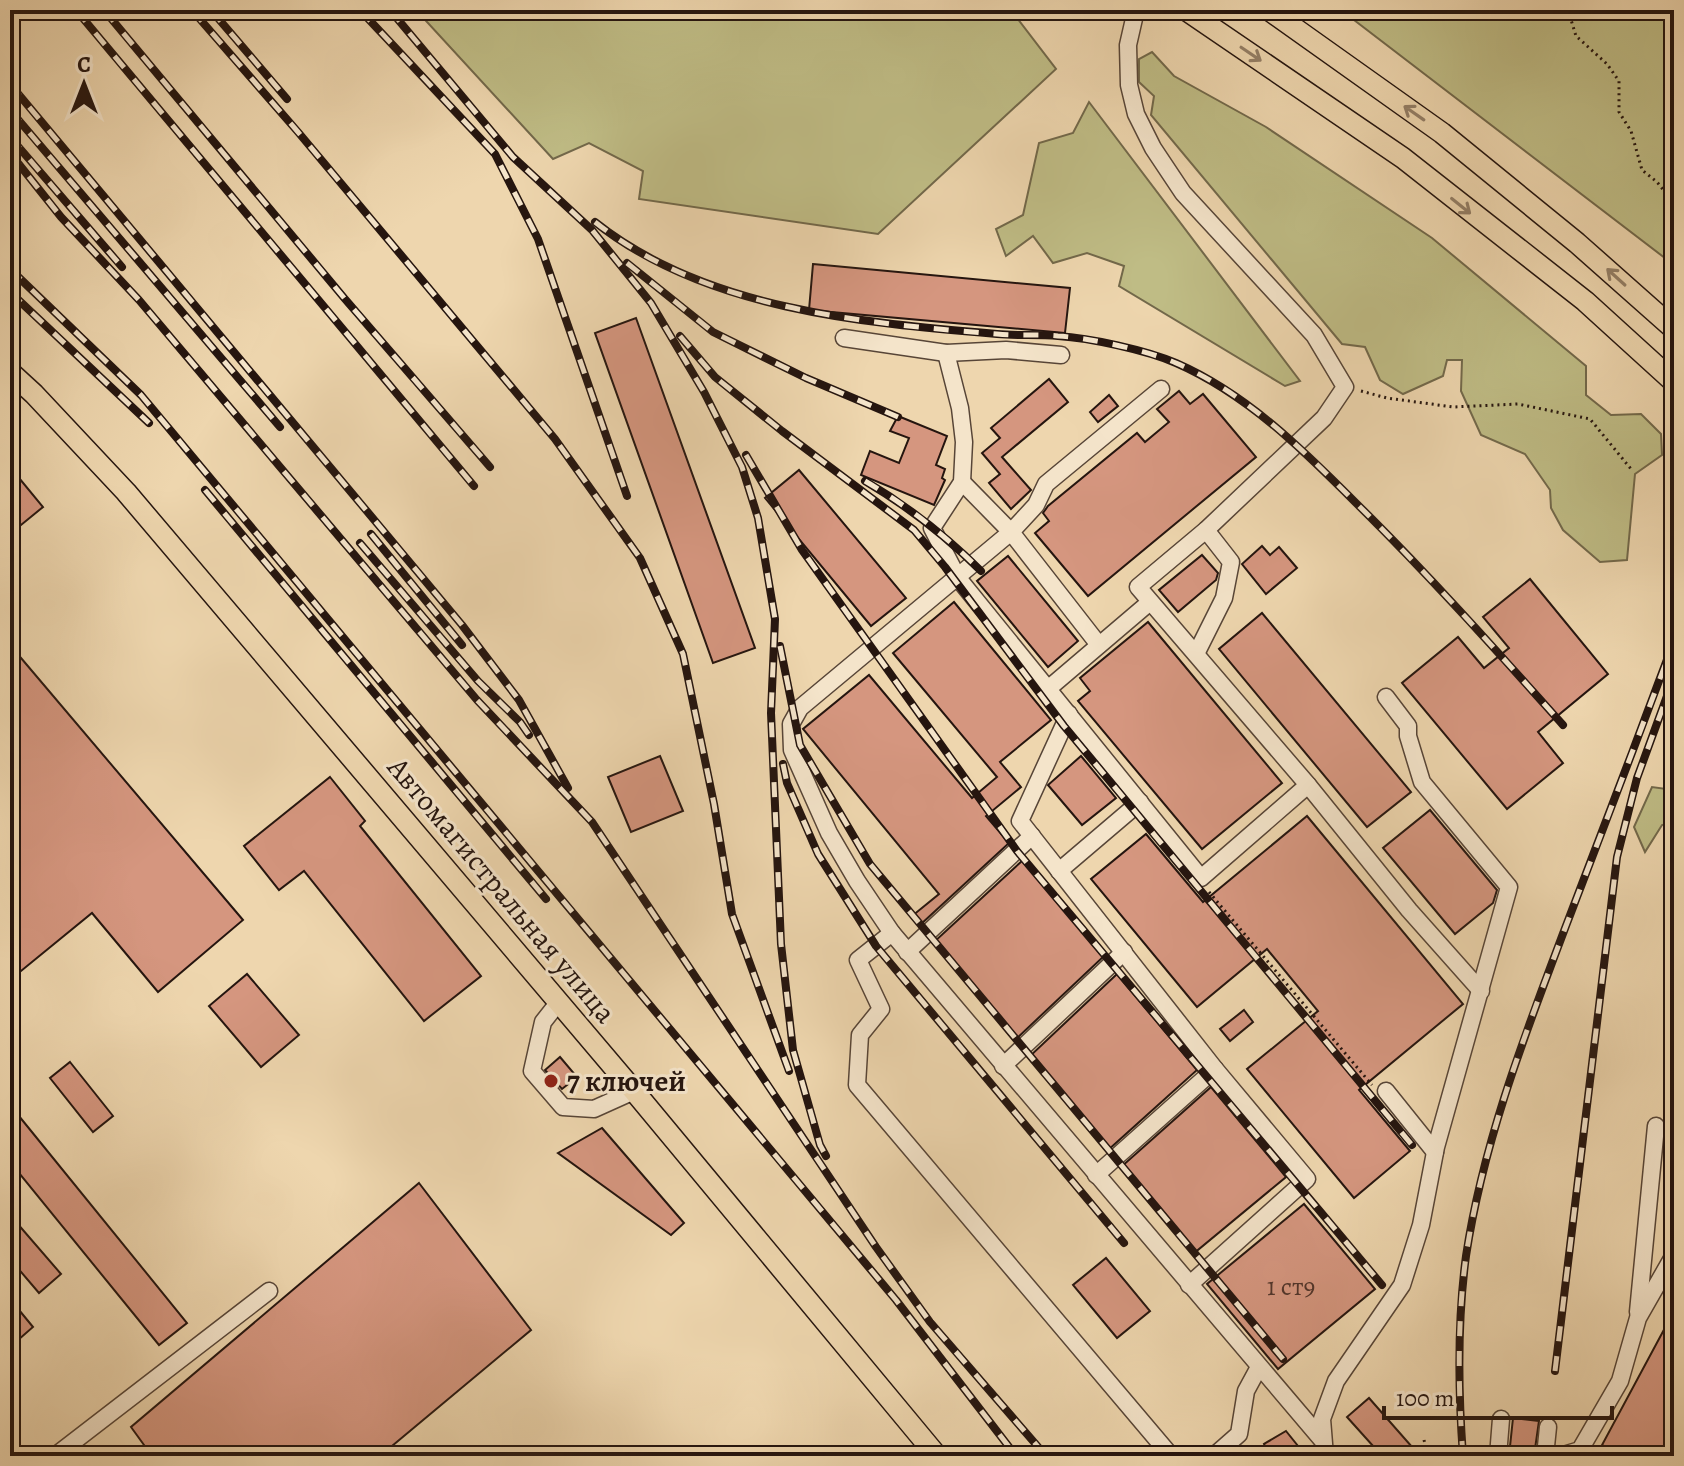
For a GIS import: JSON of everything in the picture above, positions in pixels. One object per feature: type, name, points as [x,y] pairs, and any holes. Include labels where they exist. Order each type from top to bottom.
[{"type":"main road","points":[[1186,10],[1403,158],[1498,236],[1585,301],[1674,382]]},
{"type":"main road","points":[[1269,10],[1442,133],[1577,243],[1674,329]]},
{"type":"main road","name":"Автомагистральная улица","points":[[10,372],[126,492],[634,1091],[937,1456]]},
{"type":"lane","points":[[1136,10],[1128,45],[1129,85],[1136,114],[1153,148],[1183,193],[1314,335],[1345,387],[1324,418],[1206,530],[1138,587],[1308,785],[1409,910],[1481,991]]},
{"type":"lane","points":[[844,338],[946,353],[1006,350],[1061,355]]},
{"type":"lane","points":[[946,353],[964,442],[962,482],[932,528],[958,578],[1201,878],[1308,785]]},
{"type":"lane","points":[[1161,389],[1046,484],[1036,505],[1011,532],[800,708],[791,724],[792,750],[829,833],[892,933],[1259,1367],[1324,1449]]},
{"type":"lane","points":[[962,482],[1011,532],[1099,645]]},
{"type":"lane","points":[[1196,654],[1224,598],[1231,562],[1206,530]]},
{"type":"lane","points":[[1049,688],[1150,602]]},
{"type":"lane","points":[[1324,1449],[1322,1419],[1336,1381],[1402,1285],[1421,1225],[1435,1152],[1509,887],[1422,782],[1408,736],[1408,726],[1386,697]]},
{"type":"lane","points":[[1069,714],[1020,821],[1215,1069],[1307,1179],[1189,1285]]},
{"type":"lane","points":[[1059,871],[1140,802]]},
{"type":"lane","points":[[907,952],[1032,836]]},
{"type":"lane","points":[[892,933],[858,960],[881,1009],[860,1035],[857,1085],[1171,1456]]},
{"type":"lane","points":[[1003,1066],[1124,952]]},
{"type":"lane","points":[[558,1003],[543,1022],[532,1071],[563,1107],[594,1109],[634,1091]]},
{"type":"lane","points":[[1096,1175],[1215,1069]]},
{"type":"lane","points":[[1386,1091],[1435,1152]]},
{"type":"lane","points":[[1560,1456],[1580,1450],[1620,1381],[1638,1318],[1656,1126]]},
{"type":"lane","points":[[1638,1318],[1674,1255]]},
{"type":"lane","points":[[55,1456],[269,1291]]},
{"type":"lane","points":[[1214,1456],[1239,1434],[1246,1391],[1259,1367]]},
{"type":"lane","points":[[1498,1456],[1501,1419]]},
{"type":"lane","points":[[1545,1456],[1548,1427]]},
{"type":"path","points":[[1568,10],[1576,36],[1607,64],[1619,81],[1619,112],[1631,131],[1642,170],[1657,182],[1674,203]]},
{"type":"path","points":[[1345,387],[1387,398],[1440,406],[1518,404],[1590,419],[1631,469]]},
{"type":"path","points":[[1201,878],[1203,886],[1373,1086],[1386,1091]]},
{"type":"path","points":[[1424,1440],[1428,1456]]},
{"type":"shaded area","points":[[416,10],[1011,10],[1056,69],[878,234],[639,199],[643,171],[589,143],[553,159]]},
{"type":"shaded area","points":[[1341,10],[1674,10],[1674,265]]},
{"type":"shaded area","points":[[1152,52],[1174,76],[1266,127],[1432,238],[1586,366],[1586,395],[1611,415],[1641,414],[1661,434],[1662,455],[1635,474],[1627,560],[1600,562],[1563,530],[1551,508],[1550,490],[1525,454],[1481,435],[1461,391],[1462,360],[1447,360],[1443,376],[1403,394],[1380,380],[1365,347],[1342,344],[1151,115],[1154,96],[1139,82],[1139,59]]},
{"type":"shaded area","points":[[1089,102],[1300,381],[1285,386],[1119,286],[1124,266],[1087,253],[1053,263],[1033,236],[1006,256],[996,229],[1023,215],[1039,143],[1073,133]]},
{"type":"shaded area","points":[[1674,780],[1674,822],[1662,825],[1645,852],[1634,827],[1652,787],[1666,789]]},
{"type":"building","points":[[813,264],[1070,288],[1065,333],[809,310]]},
{"type":"building","points":[[636,318],[755,648],[713,663],[595,333]]},
{"type":"building","points":[[1049,379],[1068,402],[1002,457],[1031,490],[1011,509],[989,483],[1000,474],[982,453],[1000,438],[991,428]]},
{"type":"building","points":[[1179,391],[1190,404],[1203,394],[1256,457],[1088,596],[1035,533],[1049,521],[1043,513],[1137,433],[1145,442],[1169,422],[1157,409]]},
{"type":"building","points":[[1109,395],[1118,406],[1098,422],[1090,412]]},
{"type":"building","points":[[898,416],[947,436],[936,465],[945,469],[942,478],[945,480],[934,505],[861,475],[870,451],[899,463],[909,438],[890,431]]},
{"type":"building","points":[[10,467],[43,507],[10,534]]},
{"type":"building","points":[[799,470],[906,598],[871,626],[765,498]]},
{"type":"building","points":[[1262,546],[1270,555],[1279,547],[1297,568],[1266,594],[1242,564]]},
{"type":"building","points":[[1202,555],[1218,573],[1216,580],[1178,612],[1159,590]]},
{"type":"building","points":[[1008,556],[1078,641],[1048,667],[977,581]]},
{"type":"building","points":[[1530,579],[1608,674],[1538,732],[1563,763],[1507,809],[1402,683],[1458,637],[1484,668],[1509,648],[1483,617]]},
{"type":"building","points":[[954,602],[1051,720],[1000,762],[1021,787],[986,816],[1009,843],[920,925],[912,916],[939,894],[803,729],[869,675],[972,798],[997,777],[893,653]]},
{"type":"building","points":[[1262,613],[1411,792],[1367,827],[1219,649]]},
{"type":"building","points":[[1148,622],[1282,783],[1202,849],[1078,701],[1090,691],[1080,678]]},
{"type":"building","points":[[10,645],[243,920],[158,992],[92,913],[10,980]]},
{"type":"building","points":[[660,756],[683,811],[631,832],[608,777]]},
{"type":"building","points":[[1081,756],[1116,798],[1082,825],[1048,785]]},
{"type":"building","points":[[330,777],[365,821],[360,826],[481,976],[424,1021],[304,871],[279,890],[244,846]]},
{"type":"building","points":[[1430,810],[1497,890],[1493,903],[1455,934],[1383,848]]},
{"type":"building","points":[[1307,816],[1463,1004],[1359,1090],[1410,1151],[1354,1198],[1247,1069],[1318,1011],[1267,949],[1197,1007],[1091,879],[1146,834],[1203,902]]},
{"type":"building","points":[[1023,860],[1103,957],[1015,1040],[934,942]]},
{"type":"building","points":[[247,974],[299,1035],[261,1067],[209,1006]]},
{"type":"building","points":[[1117,974],[1197,1070],[1107,1151],[1029,1057]]},
{"type":"building","points":[[1244,1010],[1253,1022],[1230,1041],[1220,1029]]},
{"type":"building","points":[[560,1057],[577,1077],[562,1089],[545,1070]]},
{"type":"building","points":[[70,1062],[113,1116],[93,1132],[50,1078]]},
{"type":"building","points":[[1211,1087],[1286,1177],[1193,1254],[1121,1167]]},
{"type":"building","points":[[10,1105],[187,1323],[159,1345],[10,1162]]},
{"type":"building","points":[[602,1128],[684,1223],[671,1235],[558,1153]]},
{"type":"building","points":[[419,1183],[531,1330],[380,1456],[152,1456],[131,1427]]},
{"type":"building","points":[[1304,1204],[1375,1289],[1278,1369],[1207,1284]]},
{"type":"building","points":[[10,1215],[61,1274],[39,1293],[10,1259]]},
{"type":"building","points":[[1106,1258],[1150,1311],[1117,1338],[1073,1285]]},
{"type":"building","points":[[10,1299],[33,1327],[10,1347]]},
{"type":"building","points":[[1674,1311],[1674,1434],[1662,1456],[1622,1456],[1602,1445]]},
{"type":"building","points":[[1369,1398],[1420,1456],[1382,1456],[1347,1417]]},
{"type":"building","points":[[1513,1418],[1539,1421],[1534,1456],[1509,1456]]},
{"type":"building","points":[[1286,1431],[1306,1456],[1256,1456],[1266,1448],[1264,1444]]},
{"type":"railway","points":[[76,10],[474,486]]},
{"type":"railway","points":[[104,10],[490,467]]},
{"type":"railway","points":[[192,10],[555,439],[640,558],[683,654],[714,804],[732,914],[789,1071]]},
{"type":"railway","points":[[211,10],[287,99]]},
{"type":"railway","points":[[360,10],[495,154],[538,239],[627,496]]},
{"type":"railway","points":[[390,10],[513,157],[592,230],[651,303],[704,392],[742,467],[758,518],[775,619],[771,713],[781,944],[793,1050],[820,1145],[826,1156]]},
{"type":"railway","points":[[10,84],[462,625],[519,700],[568,788]]},
{"type":"railway","points":[[10,110],[280,427]]},
{"type":"railway","points":[[10,137],[122,267]]},
{"type":"railway","points":[[10,153],[61,217],[139,300],[477,700],[592,822],[876,1247],[930,1322],[1046,1456]]},
{"type":"railway","points":[[595,222],[638,251],[685,275],[734,293],[839,317],[997,334],[1086,339],[1149,354],[1202,376],[1250,407],[1315,463],[1436,585],[1563,725]]},
{"type":"railway","points":[[627,263],[713,332],[806,378],[898,417]]},
{"type":"railway","points":[[10,269],[141,395],[896,1300],[1016,1456]]},
{"type":"railway","points":[[10,292],[149,423]]},
{"type":"railway","points":[[680,336],[715,377],[914,530],[1064,726],[1412,1145]]},
{"type":"railway","points":[[746,455],[802,550],[1017,851],[1382,1285]]},
{"type":"railway","points":[[865,481],[926,523],[981,571]]},
{"type":"railway","points":[[205,490],[546,899]]},
{"type":"railway","points":[[371,534],[462,645]]},
{"type":"railway","points":[[360,543],[478,681],[529,735]]},
{"type":"railway","points":[[1463,1456],[1459,1381],[1461,1306],[1466,1256],[1483,1172],[1506,1091],[1534,1011],[1674,641]]},
{"type":"railway","points":[[780,646],[800,745],[870,864],[1283,1359]]},
{"type":"railway","points":[[1555,1371],[1617,857],[1637,778],[1674,677]]},
{"type":"railway","points":[[783,764],[787,783],[818,854],[876,946],[1124,1243]]},
{"type":"place","name":"7 ключей","points":[[551,1081]]}]
